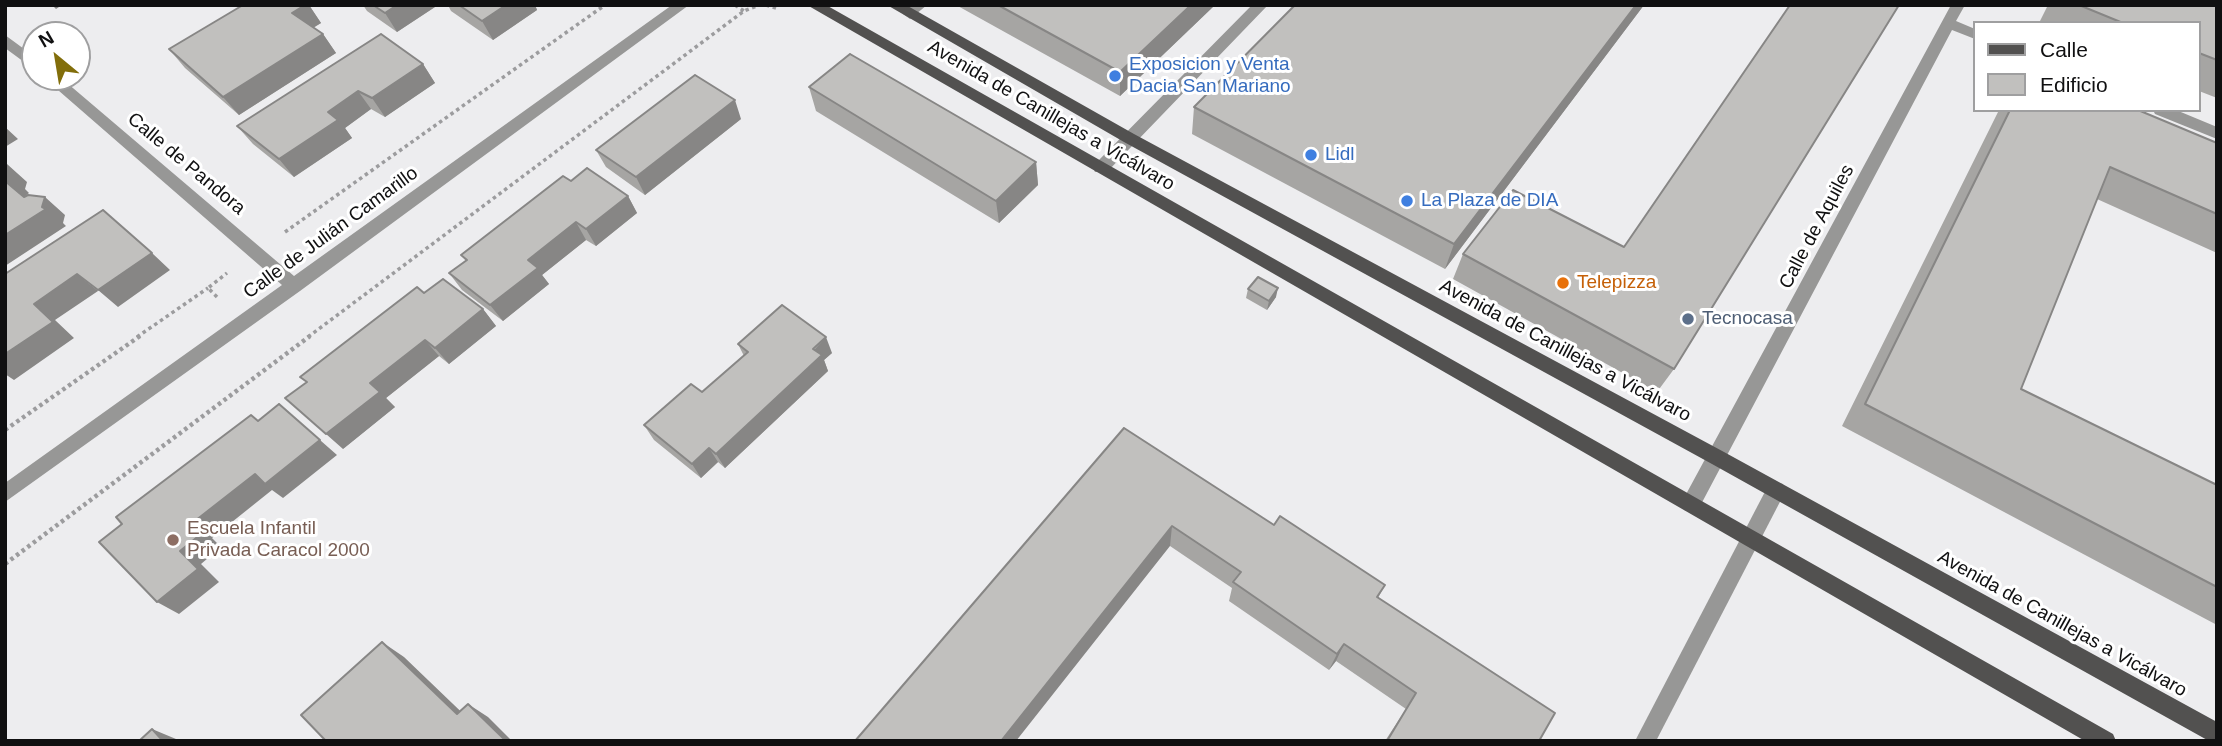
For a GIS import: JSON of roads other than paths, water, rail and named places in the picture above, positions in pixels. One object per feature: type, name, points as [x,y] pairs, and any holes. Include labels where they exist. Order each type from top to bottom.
[{"type":"main road","name":"Avenida de Canillejas a Vicálvaro","points":[[814,5],[2106,741]]},
{"type":"main road","name":"Avenida de Canillejas a Vicálvaro","points":[[894,5],[915,10],[1129,138],[1718,458],[2217,734]]},
{"type":"street","name":"Calle de Julián Camarillo","points":[[5,494],[682,5]]},
{"type":"street","points":[[1101,169],[1261,5]]},
{"type":"street","name":"Calle de Aquiles","points":[[1691,504],[1718,458],[1958,5]]},
{"type":"street","points":[[1949,23],[1974,34]]},
{"type":"street","points":[[5,40],[21,53]]},
{"type":"street","name":"Calle de Pandora","points":[[66,91],[294,286]]},
{"type":"street","points":[[2166,112],[2217,133]]},
{"type":"street","points":[[1645,741],[1776,490]]},
{"type":"place","name":"Exposicion y Venta Dacia San Mariano","points":[[1115,76]]},
{"type":"place","name":"Lidl","points":[[1311,155]]},
{"type":"place","name":"La Plaza de DIA","points":[[1407,201]]},
{"type":"place","name":"Telepizza","points":[[1563,283]]},
{"type":"place","name":"Tecnocasa","points":[[1688,319]]},
{"type":"place","name":"Escuela Infantil Privada Caracol 2000","points":[[173,540]]}]
